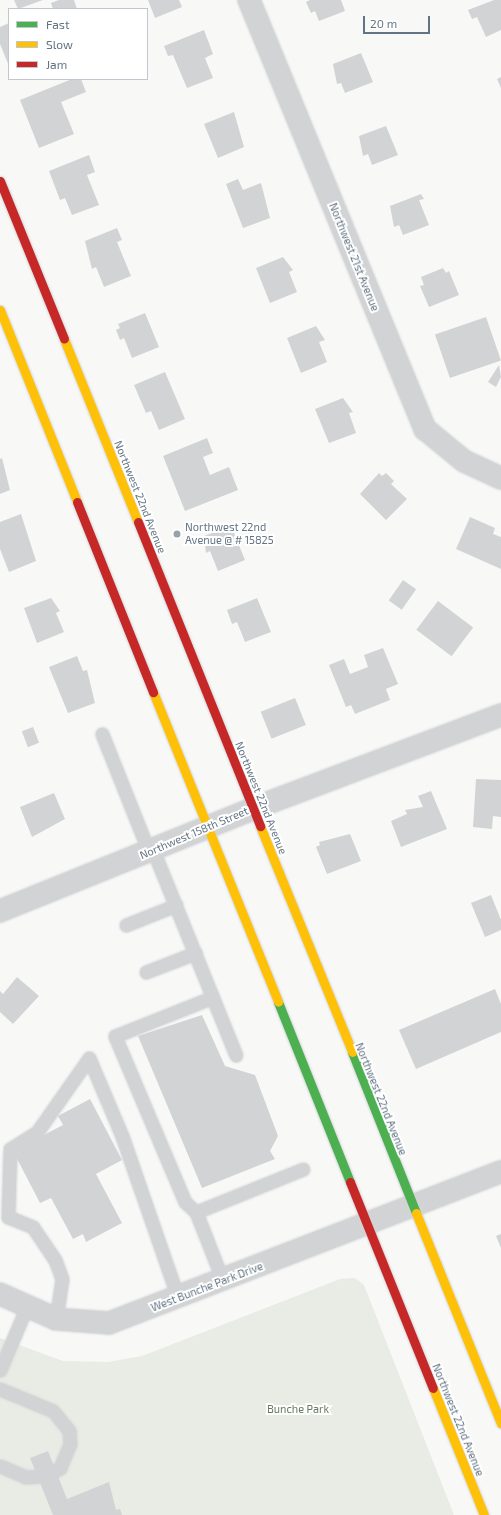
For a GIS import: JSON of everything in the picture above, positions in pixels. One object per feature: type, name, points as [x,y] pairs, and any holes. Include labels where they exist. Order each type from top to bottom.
[{"type":"main road","name":"Northwest 22nd Avenue","points":[[0,181],[411,1207],[501,1423]]},
{"type":"main road","name":"Northwest 22nd Avenue","points":[[0,310],[366,1225],[484,1515]]},
{"type":"street","name":"Northwest 21st Avenue","points":[[249,0],[425,429],[464,461],[501,478]]},
{"type":"street","name":"Northwest 158th Street","points":[[0,911],[252,809],[501,715]]},
{"type":"street","name":"West Bunche Park Drive","points":[[0,1294],[56,1319],[109,1323],[223,1281],[501,1172]]},
{"type":"lane","points":[[102,734],[151,851],[176,905],[236,1055]]},
{"type":"lane","points":[[126,925],[176,905]]},
{"type":"lane","points":[[146,972],[195,953]]},
{"type":"lane","points":[[212,997],[115,1036],[185,1202],[196,1212],[223,1281]]},
{"type":"lane","points":[[56,1319],[62,1279],[56,1260],[33,1227],[8,1217],[10,1149],[38,1132],[89,1058],[122,1136],[178,1298]]},
{"type":"lane","points":[[196,1212],[303,1169]]},
{"type":"lane","points":[[0,1370],[27,1306]]},
{"type":"lane","points":[[0,1389],[53,1411],[69,1431],[70,1444],[60,1468],[45,1476],[26,1477],[0,1466]]},
{"type":"green space","name":"Bunche Park","points":[[355,1278],[364,1285],[454,1515],[0,1515],[0,1338],[63,1361],[108,1362],[142,1356],[340,1279]]},
{"type":"building","points":[[14,0],[43,0],[21,8],[18,8]]},
{"type":"building","points":[[59,0],[74,0],[77,8],[53,8],[51,3]]},
{"type":"building","points":[[148,0],[179,0],[182,7],[155,18]]},
{"type":"building","points":[[310,0],[341,0],[345,11],[319,21],[315,11],[311,13],[306,2]]},
{"type":"building","points":[[494,0],[501,0],[501,30],[486,37],[477,17],[472,19],[468,10]]},
{"type":"building","points":[[8,23],[8,64],[0,44],[0,27]]},
{"type":"building","points":[[204,30],[213,54],[205,58],[213,78],[187,88],[173,55],[168,56],[164,46]]},
{"type":"building","points":[[361,53],[373,82],[345,93],[341,83],[337,84],[333,64]]},
{"type":"building","points":[[501,77],[501,88],[497,79]]},
{"type":"building","points":[[70,80],[81,80],[86,92],[61,102],[74,134],[39,148],[20,100]]},
{"type":"building","points":[[234,112],[244,147],[218,158],[204,124]]},
{"type":"building","points":[[386,126],[398,155],[372,165],[368,154],[363,156],[359,136]]},
{"type":"building","points":[[89,155],[95,172],[87,175],[99,205],[72,215],[65,198],[60,200],[49,171]]},
{"type":"building","points":[[238,179],[243,190],[261,183],[270,218],[243,228],[226,184]]},
{"type":"building","points":[[421,194],[424,199],[419,200],[429,225],[403,235],[399,225],[394,227],[390,206]]},
{"type":"building","points":[[117,228],[122,240],[117,242],[131,276],[104,287],[96,267],[92,269],[85,241]]},
{"type":"building","points":[[283,257],[293,270],[289,272],[297,292],[270,303],[256,268]]},
{"type":"building","points":[[443,268],[446,273],[449,271],[459,295],[429,307],[420,286],[424,285],[421,277]]},
{"type":"building","points":[[145,313],[159,347],[132,358],[124,338],[120,340],[116,330],[120,328],[118,324]]},
{"type":"building","points":[[486,317],[501,360],[450,378],[435,335]]},
{"type":"building","points":[[316,326],[325,340],[319,342],[327,362],[301,373],[287,338]]},
{"type":"building","points":[[499,365],[501,377],[496,387],[488,382]]},
{"type":"building","points":[[165,372],[185,419],[159,430],[151,411],[146,413],[134,385]]},
{"type":"building","points":[[343,398],[353,412],[349,413],[356,433],[329,443],[315,409]]},
{"type":"building","points":[[207,438],[213,453],[203,457],[210,475],[229,467],[238,490],[185,511],[163,456]]},
{"type":"building","points":[[2,458],[10,490],[0,494],[0,459]]},
{"type":"building","points":[[379,473],[382,476],[386,473],[394,481],[391,484],[407,499],[386,520],[360,494]]},
{"type":"building","points":[[21,514],[36,561],[9,572],[0,549],[0,522]]},
{"type":"building","points":[[470,517],[495,528],[493,534],[501,537],[501,569],[456,549]]},
{"type":"building","points":[[231,526],[245,560],[218,571],[210,551],[206,553],[204,536]]},
{"type":"building","points":[[403,580],[416,589],[402,610],[389,600]]},
{"type":"building","points":[[51,598],[60,611],[56,613],[64,632],[37,643],[24,608]]},
{"type":"building","points":[[257,598],[271,632],[245,642],[237,622],[232,624],[227,610]]},
{"type":"building","points":[[438,601],[473,627],[451,656],[416,630]]},
{"type":"building","points":[[383,648],[398,684],[386,689],[390,700],[355,714],[351,705],[346,707],[329,665],[344,659],[350,674],[368,667],[364,655]]},
{"type":"building","points":[[77,656],[83,671],[87,670],[95,703],[68,713],[49,667]]},
{"type":"building","points":[[295,698],[306,725],[272,739],[261,712]]},
{"type":"building","points":[[33,727],[39,743],[28,747],[22,731]]},
{"type":"building","points":[[476,779],[501,780],[501,817],[493,816],[492,829],[473,827]]},
{"type":"building","points":[[431,791],[447,829],[401,847],[391,821],[407,814],[405,810],[423,807],[418,796]]},
{"type":"building","points":[[54,793],[65,819],[32,837],[20,807]]},
{"type":"building","points":[[350,834],[361,861],[327,874],[316,847],[320,845],[319,842]]},
{"type":"building","points":[[491,895],[501,920],[501,930],[485,937],[471,903]]},
{"type":"building","points":[[17,977],[39,996],[13,1024],[0,1012],[0,991],[3,994]]},
{"type":"building","points":[[495,989],[501,1004],[501,1032],[416,1069],[399,1030]]},
{"type":"building","points":[[202,1015],[225,1066],[255,1075],[278,1136],[270,1151],[275,1159],[202,1188],[138,1036]]},
{"type":"building","points":[[90,1099],[122,1160],[96,1174],[122,1223],[86,1242],[83,1234],[73,1239],[51,1198],[40,1203],[13,1151],[63,1125],[58,1116]]},
{"type":"building","points":[[501,1234],[501,1248],[496,1236]]},
{"type":"building","points":[[48,1451],[67,1499],[109,1482],[116,1510],[120,1509],[122,1515],[53,1515],[30,1458]]},
{"type":"traffic: fast","points":[[278,1002],[350,1182]]},
{"type":"traffic: fast","points":[[352,1052],[416,1213]]},
{"type":"traffic: slow","points":[[0,310],[77,502]]},
{"type":"traffic: slow","points":[[64,339],[138,522]]},
{"type":"traffic: slow","points":[[153,692],[278,1002]]},
{"type":"traffic: slow","points":[[260,826],[352,1052]]},
{"type":"traffic: slow","points":[[416,1213],[501,1423]]},
{"type":"traffic: slow","points":[[433,1388],[484,1515]]},
{"type":"traffic: jam","points":[[0,181],[64,339]]},
{"type":"traffic: jam","points":[[77,502],[153,692]]},
{"type":"traffic: jam","points":[[138,522],[260,826]]},
{"type":"traffic: jam","points":[[350,1182],[433,1388]]},
{"type":"place","name":"Northwest 22nd Avenue @ # 15825","points":[[177,534]]}]
